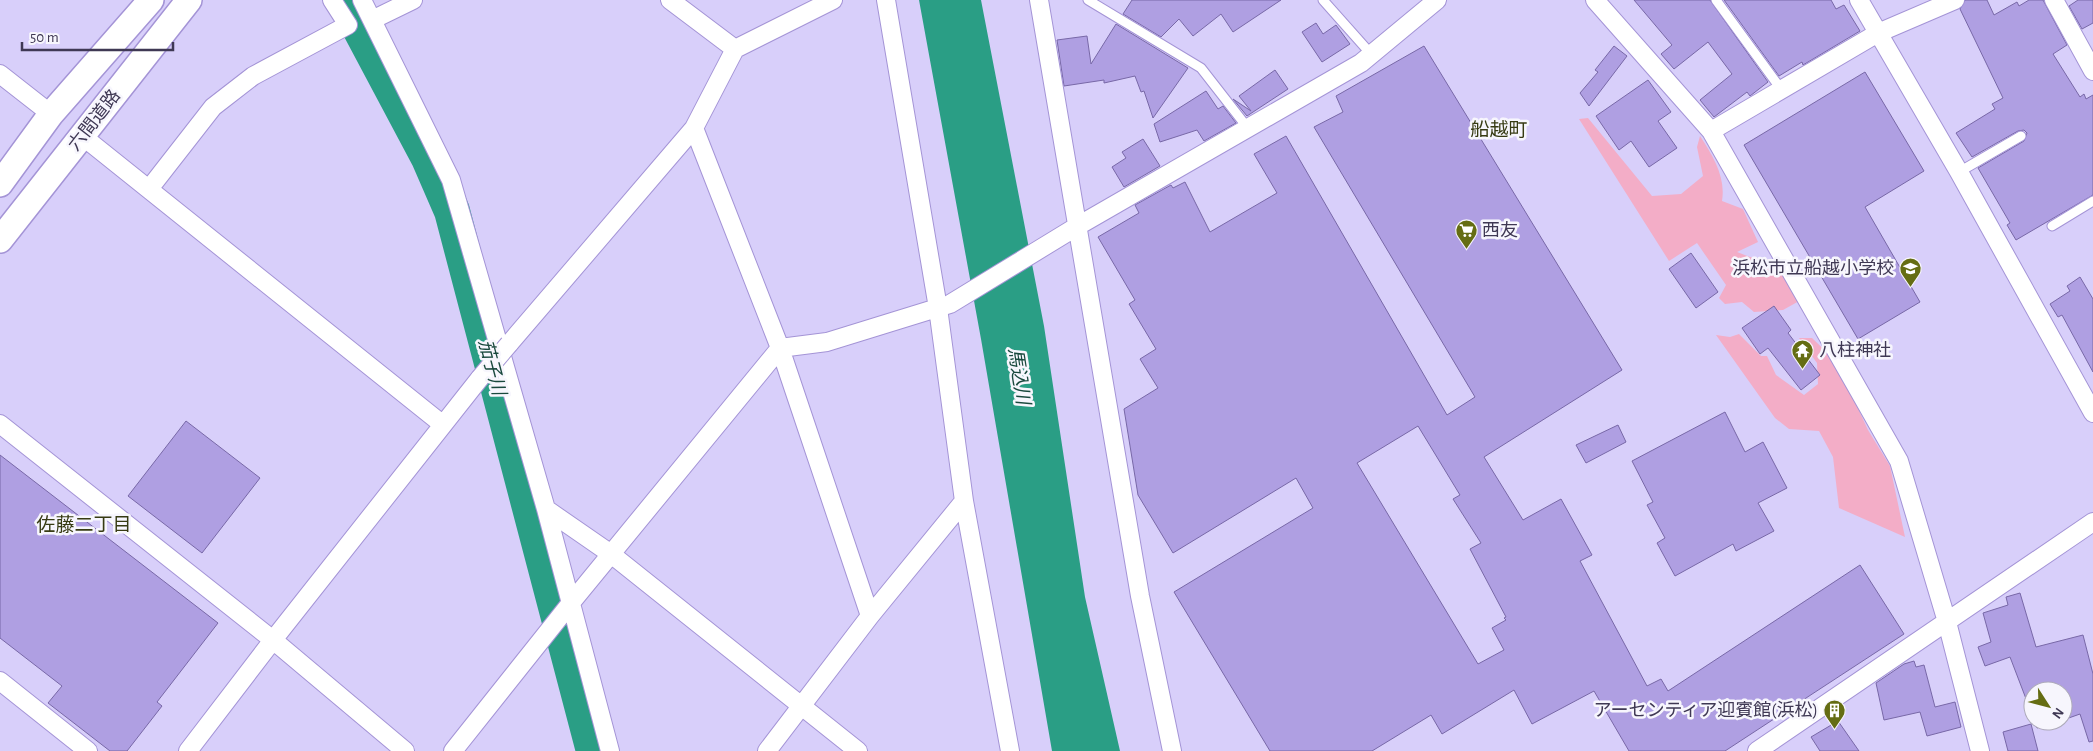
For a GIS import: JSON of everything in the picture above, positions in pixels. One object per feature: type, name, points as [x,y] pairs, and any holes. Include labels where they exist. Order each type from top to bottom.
[{"type":"street","name":"六間道路","points":[[0,184],[51,114],[151,0]]},
{"type":"street","name":"六間道路","points":[[0,240],[189,0]]},
{"type":"street","points":[[149,189],[212,108],[253,76],[348,25],[332,0]]},
{"type":"street","points":[[362,0],[451,180],[546,509],[610,751]]},
{"type":"street","points":[[372,20],[413,0]]},
{"type":"street","points":[[670,0],[735,49]]},
{"type":"street","points":[[188,751],[442,424],[508,344],[694,128],[735,49],[833,0]]},
{"type":"street","points":[[886,0],[944,306],[964,501],[1010,751]]},
{"type":"street","points":[[1039,0],[1071,230],[1140,596],[1172,751]]},
{"type":"street","points":[[453,751],[570,604],[780,348],[827,342],[944,306],[1361,62],[1437,0]]},
{"type":"street","points":[[1595,0],[1711,131],[1899,461],[1947,622],[1980,751]]},
{"type":"street","points":[[1859,0],[1960,172],[2093,413]]},
{"type":"street","points":[[1711,131],[1878,33],[1955,0]]},
{"type":"street","points":[[2054,0],[2093,71]]},
{"type":"street","points":[[0,74],[51,114]]},
{"type":"street","points":[[694,128],[780,348],[870,616]]},
{"type":"street","points":[[81,135],[442,424]]},
{"type":"street","points":[[0,424],[274,640],[405,751]]},
{"type":"street","points":[[767,751],[870,616],[964,501]]},
{"type":"street","points":[[546,509],[611,554],[801,708],[858,751]]},
{"type":"street","points":[[1757,751],[2093,522]]},
{"type":"street","points":[[0,681],[88,751]]},
{"type":"lane","points":[[1088,0],[1201,68],[1247,127]]},
{"type":"lane","points":[[1323,0],[1371,54]]},
{"type":"lane","points":[[1716,0],[1781,89]]},
{"type":"lane","points":[[1960,172],[2021,136]]},
{"type":"lane","points":[[2052,226],[2093,201]]},
{"type":"shaded area","points":[[1588,118],[1652,196],[1681,194],[1703,176],[1697,147],[1700,136],[1714,159],[1720,175],[1723,192],[1722,201],[1743,209],[1758,242],[1737,252],[1750,257],[1778,261],[1801,300],[1783,310],[1754,312],[1742,302],[1725,304],[1719,298],[1726,285],[1697,243],[1669,261],[1579,119]]},
{"type":"shaded area","points":[[1739,334],[1761,356],[1767,356],[1776,375],[1804,395],[1818,384],[1817,363],[1799,338],[1812,338],[1836,361],[1868,430],[1890,466],[1905,537],[1839,508],[1833,457],[1819,431],[1789,429],[1775,418],[1716,335],[1730,337]]},
{"type":"water","name":"馬込川","points":[[919,0],[981,0],[1044,326],[1085,597],[1120,751],[1052,751],[981,339]]},
{"type":"building","points":[[1132,0],[1281,0],[1233,32],[1221,14],[1193,36],[1179,19],[1161,37],[1123,14]]},
{"type":"building","points":[[1634,0],[1710,0],[1768,82],[1750,96],[1747,92],[1714,117],[1700,100],[1732,74],[1708,42],[1674,69],[1661,54],[1672,45]]},
{"type":"building","points":[[1724,0],[1831,0],[1836,9],[1844,5],[1860,31],[1803,65],[1802,62],[1779,76]]},
{"type":"building","points":[[1965,0],[1987,0],[1994,15],[2017,2],[2019,6],[2029,0],[2043,0],[2067,45],[2053,54],[2080,97],[2084,94],[2086,99],[2093,95],[2093,195],[2016,240],[2007,225],[2010,223],[1978,168],[2024,141],[2027,133],[2024,130],[2018,131],[1972,157],[1956,133],[1995,109],[1992,104],[2003,98],[1960,9]]},
{"type":"building","points":[[2078,0],[2093,0],[2093,23],[2082,29],[2069,6]]},
{"type":"building","points":[[1316,23],[1323,34],[1336,25],[1350,44],[1322,62],[1302,32]]},
{"type":"building","points":[[1116,24],[1188,68],[1153,118],[1144,91],[1141,92],[1135,76],[1104,83],[1104,80],[1064,86],[1057,40],[1087,36],[1091,64]]},
{"type":"building","points":[[1424,46],[1622,370],[1484,457],[1523,520],[1561,499],[1592,555],[1580,561],[1647,686],[1661,679],[1668,691],[1860,565],[1904,634],[1725,751],[1629,751],[1594,691],[1532,724],[1514,690],[1442,734],[1431,715],[1372,751],[1270,751],[1174,592],[1313,508],[1296,478],[1173,553],[1138,495],[1124,409],[1158,388],[1140,359],[1156,349],[1129,304],[1135,300],[1098,237],[1139,213],[1135,205],[1171,185],[1173,188],[1185,182],[1210,232],[1277,193],[1254,154],[1286,136],[1447,415],[1475,397],[1314,127],[1343,112],[1336,96]],"holes":[[[1418,426],[1460,495],[1453,499],[1481,543],[1470,549],[1506,617],[1504,618],[1506,620],[1492,628],[1504,650],[1478,664],[1357,463]]]},
{"type":"building","points":[[1614,46],[1627,56],[1589,106],[1580,93],[1598,72],[1595,70]]},
{"type":"building","points":[[1275,70],[1288,89],[1247,116],[1233,99],[1251,111],[1239,96]]},
{"type":"building","points":[[1865,72],[1924,171],[1865,207],[1920,302],[1858,339],[1744,145]]},
{"type":"building","points":[[1648,80],[1671,112],[1658,121],[1677,148],[1649,167],[1631,141],[1619,150],[1596,116]]},
{"type":"building","points":[[1206,91],[1218,109],[1223,106],[1236,123],[1204,141],[1197,130],[1160,142],[1154,124]]},
{"type":"building","points":[[1143,139],[1160,166],[1124,187],[1112,167],[1126,158],[1122,152]]},
{"type":"building","points":[[1691,253],[1718,292],[1696,308],[1669,269]]},
{"type":"building","points":[[2080,277],[2093,299],[2093,372],[2062,315],[2058,317],[2050,304],[2070,291],[2067,286]]},
{"type":"building","points":[[1774,306],[1791,330],[1788,333],[1820,375],[1801,390],[1768,348],[1760,354],[1742,328]]},
{"type":"building","points":[[1725,412],[1745,452],[1763,442],[1787,488],[1758,503],[1774,531],[1736,551],[1733,544],[1675,576],[1657,543],[1665,538],[1647,505],[1653,502],[1632,461]]},
{"type":"building","points":[[186,421],[260,478],[202,553],[128,496]]},
{"type":"building","points":[[1618,425],[1626,442],[1586,463],[1576,445]]},
{"type":"building","points":[[0,455],[218,623],[157,702],[162,706],[127,751],[110,751],[48,703],[62,686],[0,638]]},
{"type":"building","points":[[2020,593],[2036,647],[2083,635],[2093,674],[2093,741],[2089,742],[2080,714],[2073,716],[2073,681],[2023,681],[2023,691],[2010,657],[1985,666],[1978,647],[1991,642],[1983,613],[2008,605],[2006,597]]},
{"type":"building","points":[[1914,661],[1916,667],[1924,665],[1935,707],[1955,702],[1961,727],[1927,736],[1920,712],[1884,720],[1876,683],[1904,664]]},
{"type":"building","name":"アーセンティア迎賓館(浜松)","points":[[1838,721],[1859,751],[1820,751],[1811,737]]},
{"type":"building","points":[[2023,726],[2023,731],[2033,731],[2038,751],[2008,751],[2003,732]]},
{"type":"waterway","name":"茄子川","points":[[345,0],[429,158],[452,211],[594,751]]},
{"type":"place","name":"西友","points":[[1466,249]]},
{"type":"place","name":"浜松市立船越小学校","points":[[1910,287]]},
{"type":"place","name":"八柱神社","points":[[1803,369]]},
{"type":"place","name":"アーセンティア迎賓館(浜松)","points":[[1834,729]]},
{"type":"district","name":"船越町","points":[[1499,129]]},
{"type":"district","name":"佐藤二丁目","points":[[84,524]]}]
